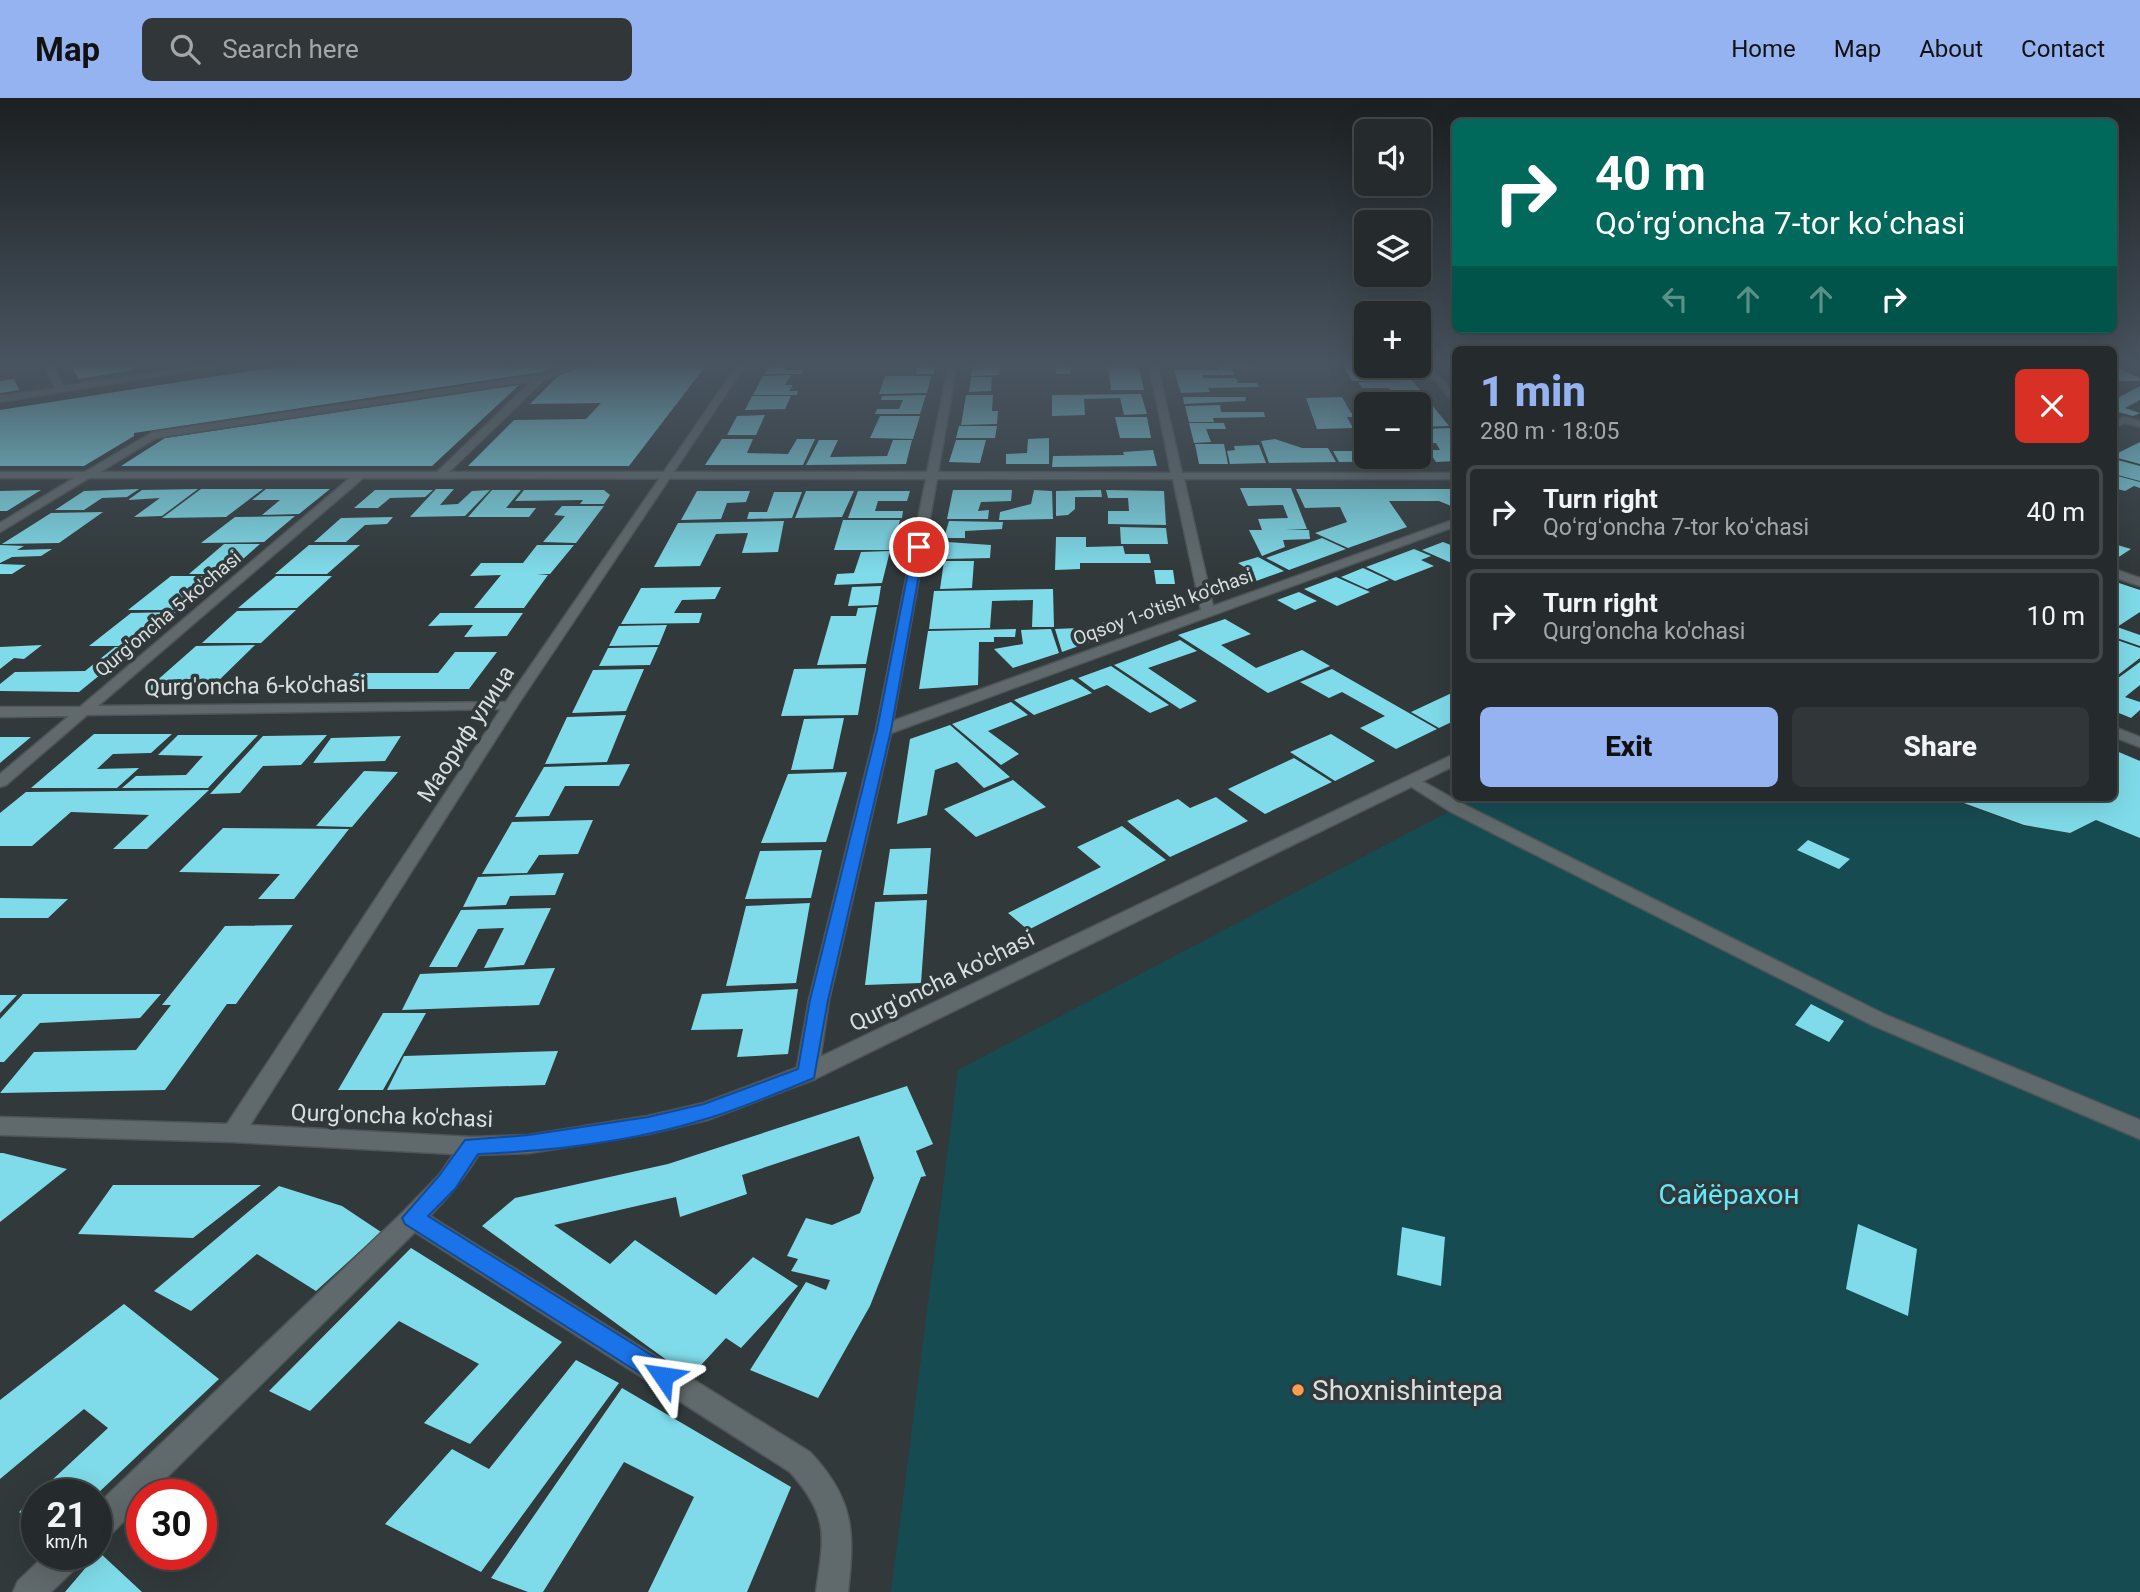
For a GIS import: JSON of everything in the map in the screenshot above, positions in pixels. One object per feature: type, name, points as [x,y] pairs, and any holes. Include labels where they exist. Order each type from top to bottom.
[{"type":"street","points":[[0,528],[153,435],[162,434]]},
{"type":"street","points":[[440,475],[483,434]]},
{"type":"street","name":"Маориф улица","points":[[233,1133],[510,706],[694,434]]},
{"type":"street","points":[[807,1073],[819,1000],[884,730],[940,434]]},
{"type":"street","points":[[1168,434],[1207,610]]},
{"type":"street","points":[[0,475],[1452,475]]},
{"type":"street","name":"Qurg'oncha 5-ko'chasi","points":[[0,782],[361,475]]},
{"type":"street","name":"Oqsoy 1-o'tish ko'chasi","points":[[884,730],[1207,610],[1452,523]]},
{"type":"street","points":[[2117,574],[2140,582]]},
{"type":"street","name":"Qurg'oncha 6-ko'chasi","points":[[0,712],[510,706]]},
{"type":"street","points":[[2117,733],[2140,742]]},
{"type":"street","name":"Qurg'oncha ko'chasi","points":[[0,1126],[233,1133],[472,1146],[529,1144],[648,1125],[707,1111],[807,1073],[1452,761]]},
{"type":"street","points":[[1413,780],[1457,807],[1879,1020],[2140,1130]]},
{"type":"street","points":[[112,1511],[413,1218],[447,1182],[472,1146]]},
{"type":"street","points":[[413,1218],[800,1462],[821,1483],[836,1511],[838,1544],[831,1592]]},
{"type":"street","points":[[29,1592],[52,1570]]},
{"type":"green space","name":"Сайёрахон","points":[[1469,801],[1955,801],[2024,826],[2070,833],[2096,820],[2140,838],[2140,1592],[891,1592],[958,1070]]},
{"type":"building","points":[[0,434],[134,434],[84,466],[0,466]]},
{"type":"building","points":[[194,434],[467,434],[432,466],[121,466],[165,438]]},
{"type":"building","points":[[500,434],[654,434],[629,466],[468,466]]},
{"type":"building","points":[[728,434],[757,434],[756,435]]},
{"type":"building","points":[[872,434],[915,434],[913,439],[870,438]]},
{"type":"building","points":[[957,434],[996,434],[995,438],[956,438]]},
{"type":"building","points":[[1119,434],[1150,434],[1151,438],[1120,438]]},
{"type":"building","points":[[1192,434],[1208,434],[1211,442],[1194,443]]},
{"type":"building","points":[[1431,434],[1452,434],[1452,461],[1436,462],[1431,450],[1440,450],[1436,443],[1431,443]]},
{"type":"building","points":[[1049,438],[1049,464],[1006,464],[1006,454],[1027,453],[1028,439]]},
{"type":"building","points":[[722,439],[753,439],[747,453],[788,454],[797,439],[815,439],[803,465],[705,465]]},
{"type":"building","points":[[1275,439],[1302,448],[1328,448],[1336,462],[1269,463],[1261,441]]},
{"type":"building","points":[[819,440],[838,440],[830,457],[887,456],[893,440],[912,440],[906,464],[806,465]]},
{"type":"building","points":[[956,440],[986,440],[980,463],[949,462]]},
{"type":"building","points":[[2140,442],[2140,464],[2117,458],[2117,454]]},
{"type":"building","points":[[1195,444],[1224,444],[1228,464],[1199,464]]},
{"type":"building","points":[[1259,445],[1266,463],[1230,464],[1227,451],[1235,450],[1234,446]]},
{"type":"building","points":[[1153,450],[1157,466],[1052,467],[1053,456],[1124,455],[1123,452]]},
{"type":"building","points":[[1333,451],[1354,451],[1354,462],[1339,462]]},
{"type":"building","points":[[2117,460],[2140,466],[2140,481],[2117,475]]},
{"type":"building","points":[[2117,476],[2140,482],[2140,488],[2134,486],[2125,491],[2117,489]]},
{"type":"building","points":[[1240,488],[1291,488],[1307,529],[1285,530],[1309,530],[1310,539],[1283,540],[1285,547],[1262,556],[1249,530],[1262,530],[1258,519],[1288,518],[1283,505],[1248,506]]},
{"type":"building","points":[[139,489],[127,497],[102,498],[84,510],[55,510],[84,491]]},
{"type":"building","points":[[198,489],[162,516],[134,517],[160,498],[128,500],[142,490]]},
{"type":"building","points":[[201,489],[263,489],[226,517],[162,518]]},
{"type":"building","points":[[266,489],[330,489],[299,514],[262,515],[280,500],[252,500]]},
{"type":"building","points":[[436,489],[454,489],[440,505],[458,504],[472,491],[490,490],[465,516],[410,517]]},
{"type":"building","points":[[1296,489],[1452,489],[1452,506],[1439,501],[1389,501],[1407,527],[1348,548],[1315,533],[1347,522],[1340,507],[1305,508]]},
{"type":"building","points":[[41,490],[7,511],[0,511],[0,491]]},
{"type":"building","points":[[375,490],[433,490],[425,497],[390,498],[378,508],[354,508]]},
{"type":"building","points":[[492,490],[521,490],[506,508],[536,508],[529,517],[468,517]]},
{"type":"building","points":[[524,490],[604,490],[610,495],[604,504],[580,504],[583,500],[515,501]]},
{"type":"building","points":[[953,490],[1012,490],[1011,501],[981,502],[978,511],[989,510],[988,519],[947,519]]},
{"type":"building","points":[[1034,490],[1052,491],[1053,519],[999,520],[1000,512],[1031,504]]},
{"type":"building","points":[[1101,490],[1102,497],[1075,497],[1075,509],[1068,515],[1056,516],[1056,491]]},
{"type":"building","points":[[1106,490],[1164,491],[1166,525],[1108,524],[1108,511],[1129,511],[1128,498],[1108,498]]},
{"type":"building","points":[[697,491],[750,491],[746,502],[727,503],[721,519],[681,520]]},
{"type":"building","points":[[806,491],[854,491],[842,517],[795,518]]},
{"type":"building","points":[[858,491],[910,491],[907,501],[878,501],[875,511],[903,511],[902,518],[848,518]]},
{"type":"building","points":[[774,492],[802,492],[792,518],[747,519],[749,512],[767,512]]},
{"type":"building","points":[[562,506],[604,506],[576,543],[543,542],[565,516],[554,515]]},
{"type":"building","points":[[103,512],[59,543],[2,544],[51,513]]},
{"type":"building","points":[[295,516],[264,542],[201,543],[235,517]]},
{"type":"building","points":[[393,517],[387,524],[365,525],[346,542],[314,542],[341,518]]},
{"type":"building","points":[[843,520],[900,520],[892,550],[834,550]]},
{"type":"building","points":[[784,521],[778,552],[742,553],[748,533],[716,534],[700,566],[654,567],[678,523]]},
{"type":"building","points":[[949,521],[1003,522],[1002,529],[965,531],[965,538],[944,538]]},
{"type":"building","points":[[1120,527],[1166,528],[1168,544],[1121,544]]},
{"type":"building","points":[[1056,537],[1086,537],[1086,547],[1123,546],[1125,554],[1149,554],[1151,563],[1080,563],[1080,569],[1055,570]]},
{"type":"building","points":[[1322,538],[1346,549],[1289,570],[1266,558]]},
{"type":"building","points":[[947,542],[991,545],[990,558],[944,559]]},
{"type":"building","points":[[1443,542],[1452,545],[1452,563],[1422,550]]},
{"type":"building","points":[[224,544],[260,544],[226,574],[189,574]]},
{"type":"building","points":[[0,545],[24,546],[17,550],[52,549],[41,556],[12,557],[0,563]]},
{"type":"building","points":[[309,545],[360,545],[327,574],[275,574]]},
{"type":"building","points":[[537,545],[574,545],[550,574],[537,574],[548,575],[524,608],[474,608],[501,575],[470,576],[481,563],[523,563]]},
{"type":"building","points":[[2117,545],[2131,549],[2117,558]]},
{"type":"building","points":[[1414,549],[1431,556],[1421,560],[1434,566],[1395,581],[1366,567]]},
{"type":"building","points":[[890,551],[882,583],[834,585],[837,574],[854,573],[861,552]]},
{"type":"building","points":[[1258,557],[1284,571],[1234,589],[1224,583],[1254,573],[1238,563]]},
{"type":"building","points":[[944,561],[974,561],[972,588],[940,589]]},
{"type":"building","points":[[0,564],[26,565],[12,574],[0,574]]},
{"type":"building","points":[[1363,568],[1389,580],[1367,589],[1341,577]]},
{"type":"building","points":[[1154,570],[1173,570],[1175,584],[1156,584]]},
{"type":"building","points":[[171,576],[221,576],[180,610],[128,610]]},
{"type":"building","points":[[276,576],[332,576],[297,608],[238,608]]},
{"type":"building","points":[[1336,577],[1370,592],[1337,606],[1304,589]]},
{"type":"building","points":[[2117,584],[2140,590],[2140,612],[2117,627]]},
{"type":"building","points":[[881,586],[878,605],[848,606],[852,587]]},
{"type":"building","points":[[721,587],[715,599],[682,600],[674,613],[702,613],[699,623],[621,624],[641,588]]},
{"type":"building","points":[[1053,589],[1054,627],[1032,627],[1033,600],[992,601],[990,628],[929,629],[934,591]]},
{"type":"building","points":[[1299,592],[1317,601],[1295,610],[1277,600]]},
{"type":"building","points":[[877,607],[866,664],[817,665],[831,616],[856,616],[858,608]]},
{"type":"building","points":[[296,610],[261,643],[202,643],[237,611]]},
{"type":"building","points":[[176,612],[136,646],[89,646],[131,613]]},
{"type":"building","points":[[440,613],[523,613],[507,636],[464,637],[473,625],[428,626]]},
{"type":"building","points":[[1225,619],[1251,634],[1221,645],[1256,668],[1302,650],[1330,666],[1268,693],[1178,635]]},
{"type":"building","points":[[1105,622],[1121,631],[1062,652],[1055,629],[1079,628],[1080,631]]},
{"type":"building","points":[[667,625],[659,645],[609,646],[619,626]]},
{"type":"building","points":[[2117,627],[2140,635],[2140,646],[2117,638]]},
{"type":"building","points":[[1016,629],[1015,637],[994,637],[994,642],[979,642],[978,685],[919,689],[928,631]]},
{"type":"building","points":[[1051,629],[1059,653],[1013,668],[994,649],[1023,644],[1021,630]]},
{"type":"building","points":[[1180,640],[1197,651],[1148,668],[1197,701],[1180,709],[1114,665]]},
{"type":"building","points":[[2117,640],[2140,648],[2140,658],[2117,676]]},
{"type":"building","points":[[42,645],[24,659],[14,658],[0,669],[0,647]]},
{"type":"building","points":[[255,645],[209,690],[145,691],[196,646]]},
{"type":"building","points":[[115,647],[133,648],[79,692],[0,691],[0,684],[15,672],[85,671]]},
{"type":"building","points":[[658,647],[650,665],[599,666],[608,648]]},
{"type":"building","points":[[455,652],[497,652],[469,689],[340,689],[355,673],[438,673]]},
{"type":"building","points":[[2140,662],[2140,685],[2125,697],[2140,702],[2140,710],[2131,718],[2117,712],[2117,679]]},
{"type":"building","points":[[1111,666],[1169,705],[1150,713],[1107,685],[1094,690],[1078,678]]},
{"type":"building","points":[[866,668],[858,715],[781,716],[794,669]]},
{"type":"building","points":[[644,669],[626,711],[572,713],[593,670]]},
{"type":"building","points":[[1332,669],[1437,729],[1396,749],[1360,728],[1385,716],[1342,692],[1329,698],[1300,682]]},
{"type":"building","points":[[1072,679],[1092,693],[1034,715],[1014,700]]},
{"type":"building","points":[[1452,693],[1452,722],[1439,728],[1411,712]]},
{"type":"building","points":[[1011,702],[1028,715],[988,731],[1019,754],[1001,765],[952,724]]},
{"type":"building","points":[[626,715],[607,762],[545,764],[567,717]]},
{"type":"building","points":[[844,718],[833,769],[791,770],[804,719]]},
{"type":"building","points":[[950,725],[1010,777],[984,788],[957,762],[935,770],[927,815],[897,824],[910,739]]},
{"type":"building","points":[[94,734],[172,734],[151,753],[113,754],[97,769],[139,768],[117,788],[31,788]]},
{"type":"building","points":[[1331,734],[1375,761],[1335,781],[1290,752]]},
{"type":"building","points":[[178,735],[258,735],[208,788],[122,788],[136,776],[186,775],[203,756],[158,755]]},
{"type":"building","points":[[327,735],[301,765],[263,766],[240,793],[210,794],[263,736]]},
{"type":"building","points":[[401,736],[385,761],[313,763],[331,738]]},
{"type":"building","points":[[0,737],[31,737],[0,763]]},
{"type":"building","points":[[2117,751],[2140,761],[2140,838],[2096,820],[2070,833],[2024,825],[1958,801],[2117,801]]},
{"type":"building","points":[[1294,758],[1332,782],[1265,814],[1228,789]]},
{"type":"building","points":[[630,764],[619,786],[565,786],[549,816],[515,817],[544,767]]},
{"type":"building","points":[[364,771],[398,772],[352,827],[316,826]]},
{"type":"building","points":[[847,772],[826,842],[761,843],[788,774]]},
{"type":"building","points":[[1013,780],[1046,807],[976,837],[944,809]]},
{"type":"building","points":[[209,790],[147,849],[113,849],[149,815],[71,812],[32,846],[0,846],[0,813],[26,792]]},
{"type":"building","points":[[1216,797],[1248,821],[1170,857],[1127,821],[1178,799],[1190,808]]},
{"type":"building","points":[[593,820],[578,854],[539,855],[527,873],[482,874],[512,822]]},
{"type":"building","points":[[1122,826],[1166,860],[1028,930],[1008,913],[1101,867],[1077,847]]},
{"type":"building","points":[[223,828],[349,829],[294,899],[258,899],[280,874],[179,872]]},
{"type":"building","points":[[1808,840],[1850,859],[1839,869],[1797,850]]},
{"type":"building","points":[[931,848],[927,894],[883,895],[890,849]]},
{"type":"building","points":[[822,850],[811,898],[745,899],[760,851]]},
{"type":"building","points":[[564,873],[555,895],[510,896],[506,905],[463,907],[478,877]]},
{"type":"building","points":[[0,898],[68,899],[48,918],[0,918]]},
{"type":"building","points":[[927,900],[921,983],[865,985],[875,902]]},
{"type":"building","points":[[810,903],[796,983],[726,986],[746,906]]},
{"type":"building","points":[[551,908],[524,965],[484,968],[504,928],[478,929],[457,967],[429,967],[461,910]]},
{"type":"building","points":[[293,925],[236,1004],[227,1004],[165,1090],[0,1093],[34,1052],[136,1050],[171,1005],[162,1005],[225,926]]},
{"type":"building","points":[[555,968],[539,1005],[402,1010],[420,974]]},
{"type":"building","points":[[798,989],[788,1054],[737,1057],[743,1029],[691,1030],[702,994]]},
{"type":"building","points":[[23,994],[161,994],[140,1018],[40,1023],[4,1062],[0,1062],[0,1019]]},
{"type":"building","points":[[0,995],[17,995],[0,1013]]},
{"type":"building","points":[[1811,1004],[1844,1021],[1829,1042],[1795,1025]]},
{"type":"building","points":[[383,1013],[426,1013],[383,1090],[338,1090]]},
{"type":"building","points":[[558,1051],[545,1085],[387,1090],[404,1056]]},
{"type":"building","points":[[907,1086],[933,1144],[916,1151],[926,1176],[921,1177],[870,1306],[818,1398],[750,1370],[806,1282],[826,1290],[830,1280],[791,1271],[798,1259],[787,1256],[806,1218],[832,1225],[860,1213],[874,1178],[859,1136],[742,1175],[747,1194],[680,1217],[676,1197],[554,1225],[610,1264],[635,1240],[716,1295],[753,1257],[798,1286],[741,1348],[726,1338],[690,1377],[482,1226],[515,1198],[668,1164]]},
{"type":"building","points":[[0,1153],[67,1169],[0,1222]]},
{"type":"building","points":[[113,1185],[261,1185],[193,1238],[78,1234]]},
{"type":"building","points":[[279,1186],[342,1206],[381,1232],[316,1291],[257,1254],[191,1311],[154,1291]]},
{"type":"building","points":[[1858,1224],[1917,1249],[1908,1316],[1846,1289]]},
{"type":"building","points":[[1402,1227],[1445,1237],[1441,1286],[1397,1275]]},
{"type":"building","points":[[411,1248],[562,1342],[470,1444],[424,1423],[479,1364],[399,1321],[310,1411],[269,1391]]},
{"type":"building","points":[[124,1304],[219,1379],[112,1480],[53,1479],[108,1428],[84,1409],[0,1479],[0,1400]]},
{"type":"building","points":[[576,1360],[619,1383],[481,1572],[385,1524],[452,1449],[489,1469]]},
{"type":"building","points":[[622,1388],[791,1487],[747,1592],[648,1592],[694,1497],[624,1462],[543,1592],[528,1592],[491,1578]]},
{"type":"building","points":[[112,1564],[142,1592],[65,1592],[84,1570],[112,1570]]},
{"type":"place","name":"Shoxnishintepa","points":[[1298,1390]]},
{"type":"route","points":[[663,1376],[413,1218],[447,1182],[472,1146],[529,1144],[648,1125],[707,1111],[758,1094],[807,1073],[819,1000],[884,730],[919,547]]}]
